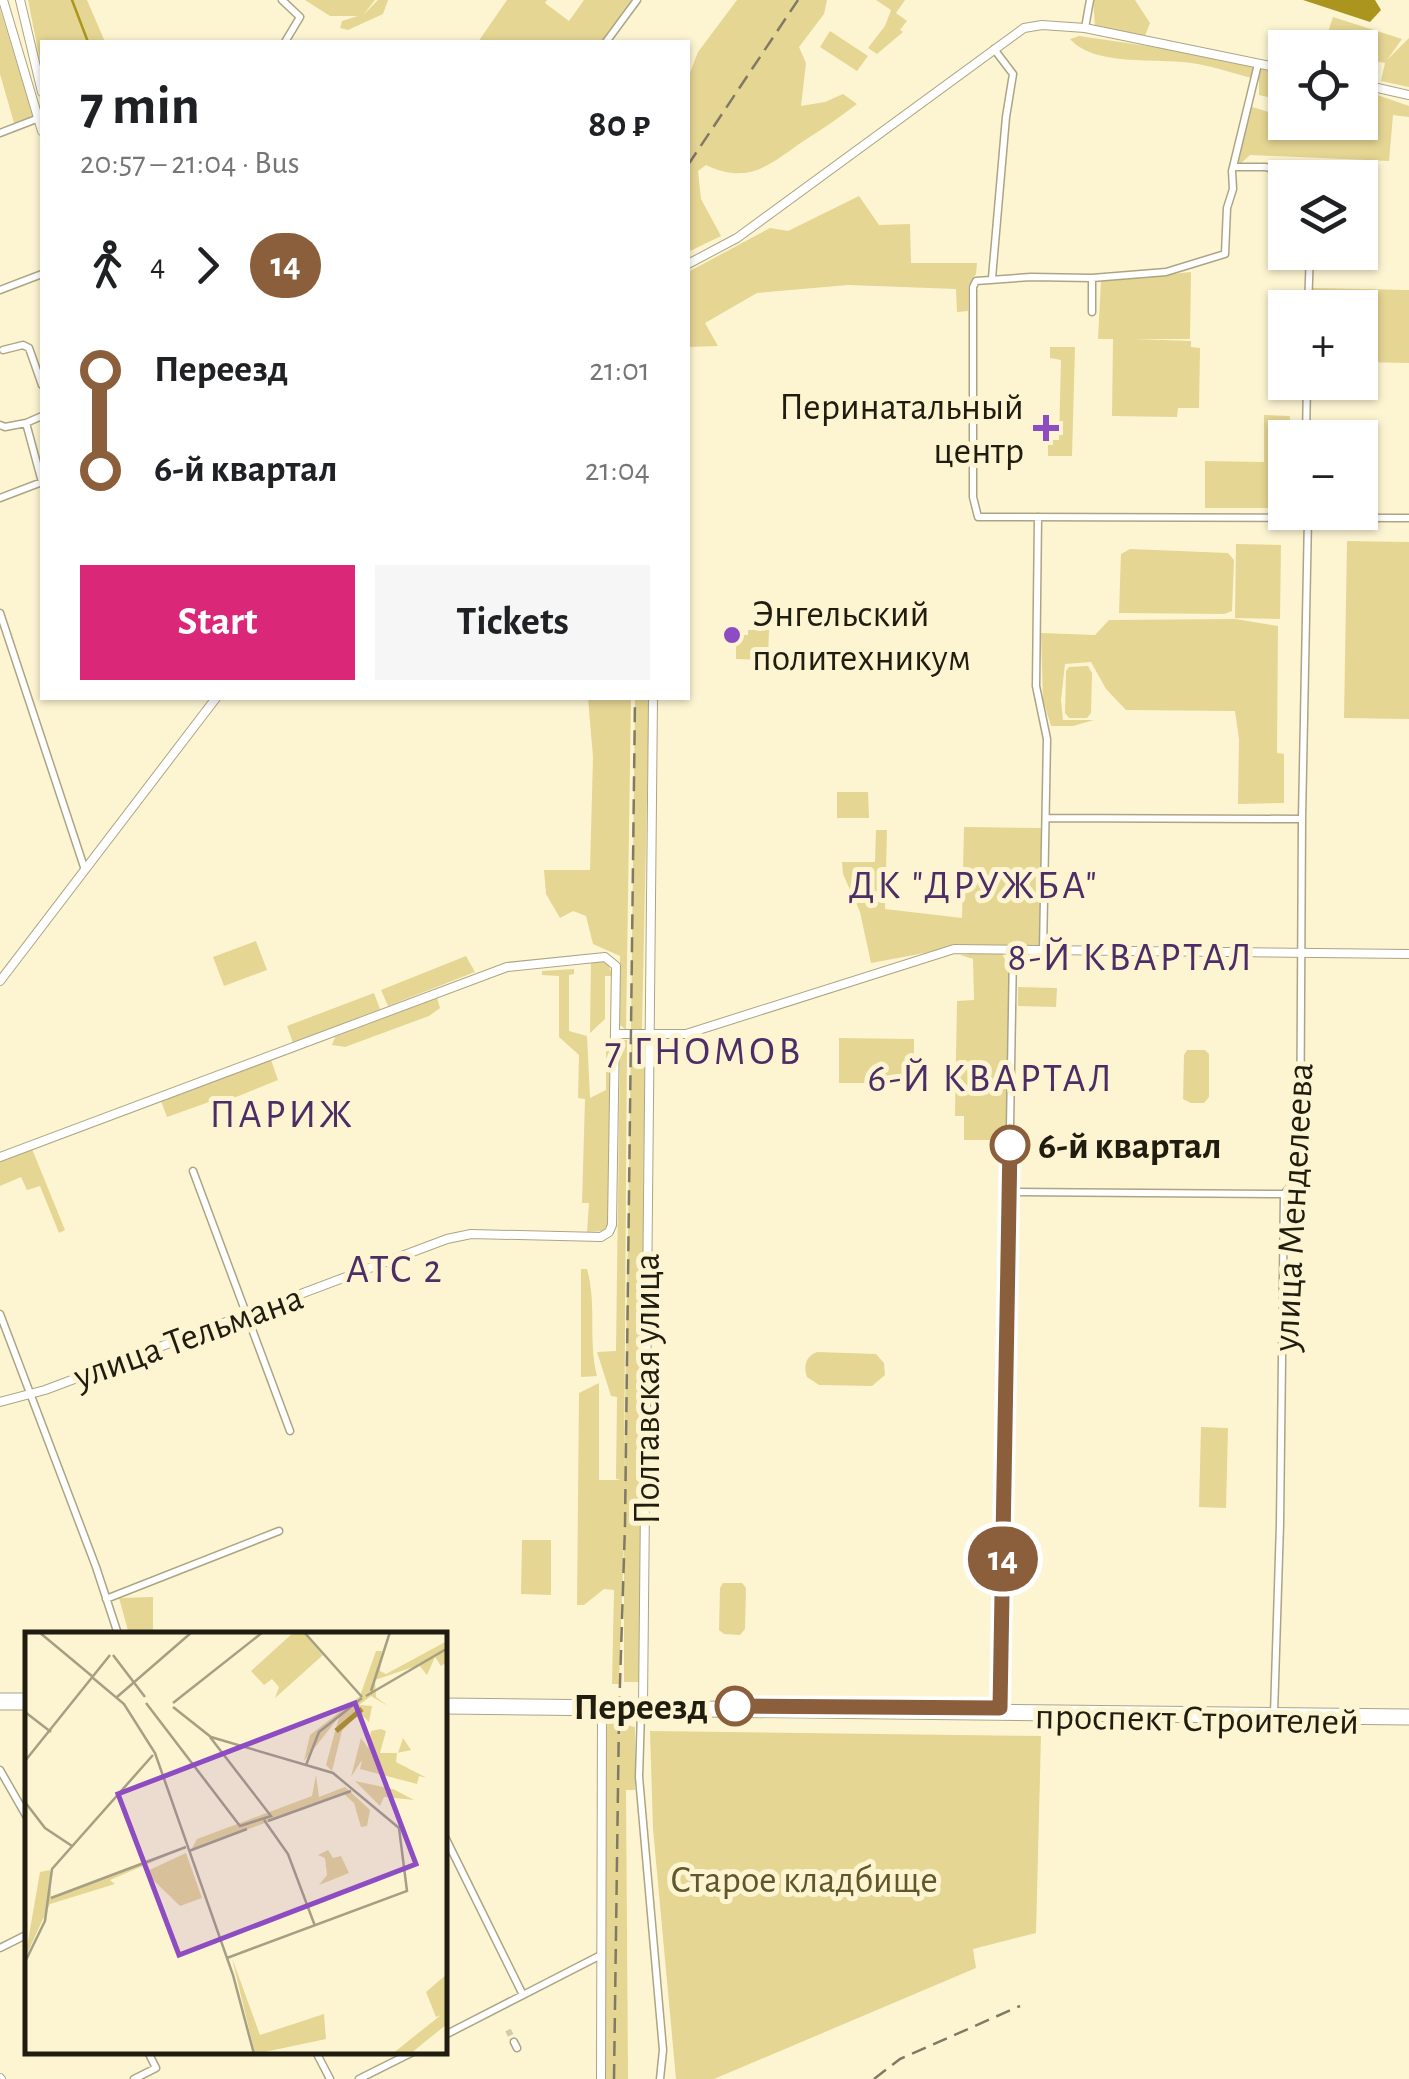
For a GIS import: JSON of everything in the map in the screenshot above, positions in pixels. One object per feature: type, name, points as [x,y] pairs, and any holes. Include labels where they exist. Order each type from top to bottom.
[{"type":"main road","points":[[0,1701],[25,1702]]},
{"type":"main road","name":"проспект Строителей","points":[[448,1706],[1409,1717]]},
{"type":"street","points":[[3,0],[40,124]]},
{"type":"street","points":[[20,0],[40,84]]},
{"type":"street","points":[[282,0],[300,17],[286,40]]},
{"type":"street","points":[[607,40],[637,0]]},
{"type":"street","points":[[1085,28],[1090,0]]},
{"type":"street","points":[[690,263],[737,238],[1018,31],[1032,26],[1085,28],[1268,66]]},
{"type":"street","points":[[992,278],[1013,74],[994,49]]},
{"type":"street","points":[[1258,64],[1233,167],[1224,254],[1166,272],[976,281],[975,508],[978,517],[1268,515]]},
{"type":"street","points":[[1378,88],[1409,95]]},
{"type":"street","points":[[0,133],[38,118]]},
{"type":"street","points":[[1233,167],[1268,168]]},
{"type":"street","points":[[0,290],[40,275]]},
{"type":"street","points":[[1092,278],[1092,312]]},
{"type":"street","points":[[0,341],[2,350],[23,345],[29,348],[40,380]]},
{"type":"street","points":[[0,424],[5,428],[40,417]]},
{"type":"street","points":[[26,424],[40,475]]},
{"type":"street","points":[[0,498],[40,483]]},
{"type":"street","points":[[1038,517],[1036,686],[1047,739],[1044,952]]},
{"type":"street","points":[[1378,517],[1409,518]]},
{"type":"street","name":"улица Менделеева","points":[[1274,1715],[1284,1194],[1300,1175],[1306,530]]},
{"type":"street","points":[[0,613],[84,870]]},
{"type":"street","points":[[0,981],[214,700]]},
{"type":"street","name":"Полтавская улица","points":[[653,700],[639,1777],[663,2050],[660,2079]]},
{"type":"street","points":[[1046,818],[1302,819]]},
{"type":"street","points":[[616,1034],[686,1034],[954,949],[1409,954]]},
{"type":"street","points":[[1000,1712],[1013,952]]},
{"type":"street","name":"Полтавская улица","points":[[0,1156],[506,968],[605,957],[613,962],[617,972],[609,1232]]},
{"type":"street","points":[[193,1171],[290,1432]]},
{"type":"street","points":[[1009,1192],[1284,1194]]},
{"type":"street","name":"улица Тельмана","points":[[0,1402],[447,1240],[471,1234],[602,1237],[609,1232]]},
{"type":"street","points":[[0,1314],[117,1632]]},
{"type":"street","points":[[106,1599],[279,1531]]},
{"type":"street","points":[[601,2079],[602,1708]]},
{"type":"street","points":[[0,1770],[25,1814]]},
{"type":"street","points":[[448,1842],[523,1995]]},
{"type":"street","points":[[0,1948],[25,1936]]},
{"type":"street","points":[[448,2033],[601,1955]]},
{"type":"street","points":[[134,2079],[156,2068],[149,2054]]},
{"type":"street","points":[[317,2054],[330,2079]]},
{"type":"street","points":[[359,2079],[409,2054]]},
{"type":"green space","points":[[28,0],[87,0],[104,40],[40,40],[40,61]]},
{"type":"green space","points":[[305,0],[375,0],[363,15],[378,0],[388,0],[383,14],[348,30],[340,28],[342,21],[358,16],[330,16]]},
{"type":"green space","points":[[507,0],[547,0],[545,3],[569,21],[584,0],[633,0],[603,40],[479,40]]},
{"type":"green space","points":[[737,0],[827,0],[824,14],[799,47],[806,63],[801,106],[843,94],[857,104],[759,169],[735,173],[706,165],[698,171],[701,199],[721,236],[690,251],[690,73],[698,52]]},
{"type":"green space","points":[[876,0],[905,0],[896,13],[907,21],[900,30],[903,32],[877,54],[868,48],[885,26],[891,10]]},
{"type":"green space","points":[[1093,0],[1135,0],[1150,23],[1145,36],[1095,26]]},
{"type":"green space","points":[[0,9],[33,116],[14,123],[0,74]]},
{"type":"green space","points":[[1333,17],[1374,30],[1329,30]]},
{"type":"green space","points":[[830,31],[868,56],[857,71],[820,47]]},
{"type":"green space","points":[[1378,31],[1402,39],[1387,60],[1409,38],[1409,87],[1381,81],[1385,63],[1378,62]]},
{"type":"green space","points":[[1079,36],[1268,67],[1268,97],[1259,95],[1259,80],[1183,62],[1112,58],[1081,48],[1070,39]]},
{"type":"green space","points":[[1378,95],[1409,106],[1409,117],[1393,115],[1389,161],[1250,155],[1239,165],[1236,164],[1249,106],[1268,112],[1268,140],[1378,140]]},
{"type":"green space","points":[[859,196],[879,225],[910,224],[911,263],[977,263],[976,274],[968,286],[968,311],[957,312],[956,289],[848,285],[757,293],[705,323],[718,346],[690,347],[690,271],[770,228],[788,231]]},
{"type":"green space","points":[[1191,272],[1190,339],[1133,339],[1191,341],[1191,347],[1200,348],[1199,408],[1178,408],[1177,417],[1112,416],[1113,339],[1098,339],[1101,281]]},
{"type":"green space","points":[[1313,288],[1409,290],[1409,363],[1378,362],[1378,290]]},
{"type":"green space","points":[[1050,347],[1075,347],[1072,456],[1048,456],[1048,440],[1059,440],[1061,360],[1050,358]]},
{"type":"green space","points":[[1264,415],[1290,416],[1290,420],[1268,420],[1268,508],[1205,508],[1205,461],[1264,462]]},
{"type":"green space","points":[[1347,541],[1409,542],[1409,719],[1344,718]]},
{"type":"green space","points":[[1236,544],[1281,545],[1280,619],[1235,618]]},
{"type":"green space","points":[[1130,549],[1228,553],[1234,560],[1232,611],[1119,613],[1121,554]]},
{"type":"green space","points":[[1235,619],[1278,626],[1277,753],[1284,754],[1284,803],[1238,804],[1239,739],[1235,711],[1126,710],[1106,689],[1091,662],[1065,664],[1061,700],[1063,720],[1094,720],[1073,726],[1051,726],[1043,700],[1041,633],[1095,635],[1109,620]]},
{"type":"green space","points":[[748,630],[769,630],[768,660],[736,659],[736,635],[748,635]]},
{"type":"green space","points":[[1088,666],[1092,673],[1091,713],[1087,718],[1069,718],[1065,713],[1066,671],[1069,667]]},
{"type":"green space","points":[[588,700],[631,700],[626,1030],[619,1024],[620,956],[593,944],[586,916],[573,911],[560,918],[546,894],[544,870],[590,870],[593,757]]},
{"type":"green space","points":[[635,700],[649,700],[642,1030],[631,1030]]},
{"type":"green space","points":[[837,792],[868,792],[869,818],[837,818]]},
{"type":"green space","points":[[964,827],[1044,828],[1042,947],[962,946],[871,963],[860,912],[843,874],[842,862],[875,862],[876,830],[887,830],[885,909],[962,918]]},
{"type":"green space","points":[[256,941],[267,970],[224,986],[213,957]]},
{"type":"green space","points":[[1002,954],[1011,970],[1008,1140],[964,1140],[964,1116],[955,1116],[957,1001],[974,1000],[973,959],[960,955]]},
{"type":"green space","points":[[466,956],[475,972],[388,1006],[381,990]]},
{"type":"green space","points":[[591,961],[606,963],[612,976],[605,976],[605,1019],[590,1033]]},
{"type":"green space","points":[[574,969],[574,974],[569,975],[569,1031],[587,1036],[590,1098],[606,1090],[606,1043],[611,1044],[608,1224],[603,1231],[587,1232],[589,1203],[582,1203],[585,1099],[578,1098],[579,1055],[559,1037],[559,976],[542,975],[542,971]]},
{"type":"green space","points":[[1018,987],[1057,988],[1056,1007],[1018,1006]]},
{"type":"green space","points":[[374,993],[380,1009],[293,1043],[287,1026]]},
{"type":"green space","points":[[437,998],[440,1008],[429,1016],[345,1047],[332,1045],[335,1037]]},
{"type":"green space","points":[[839,1038],[914,1039],[914,1083],[839,1083]]},
{"type":"green space","points":[[622,1040],[627,1040],[624,1482],[631,1040],[640,1040],[645,1046],[642,1682],[624,1682],[624,1538],[619,1684],[612,1684],[614,1590],[604,1589],[584,1605],[577,1605],[579,1393],[599,1383],[599,1480],[621,1480],[616,1479],[617,1397],[611,1396],[597,1352],[616,1351]]},
{"type":"green space","points":[[1187,1050],[1205,1050],[1209,1054],[1209,1097],[1204,1103],[1183,1099]]},
{"type":"green space","points":[[271,1060],[278,1080],[226,1101],[223,1097],[167,1117],[161,1101]]},
{"type":"green space","points":[[32,1149],[65,1230],[59,1233],[40,1186],[27,1190],[21,1177],[0,1186],[0,1162]]},
{"type":"green space","points":[[581,1269],[587,1269],[590,1282],[597,1376],[581,1377]]},
{"type":"green space","points":[[817,1352],[876,1354],[884,1363],[885,1375],[872,1386],[819,1385],[807,1377],[805,1369],[808,1359]]},
{"type":"green space","points":[[1201,1427],[1228,1428],[1226,1508],[1199,1507]]},
{"type":"green space","points":[[522,1540],[551,1540],[551,1595],[521,1594]]},
{"type":"green space","points":[[723,1583],[742,1583],[746,1588],[745,1629],[740,1635],[719,1630]]},
{"type":"green space","points":[[153,1597],[153,1632],[128,1632],[119,1598]]},
{"type":"green space","points":[[607,1719],[624,1719],[625,1725],[635,1727],[635,1790],[626,1790],[628,2079],[603,2079]]},
{"type":"green space","name":"Старое кладбище","points":[[650,1731],[1041,1736],[1036,1933],[973,1949],[976,1968],[714,2079],[676,2079],[653,1829]]},
{"type":"shaded area","points":[[1303,0],[1375,0],[1381,10],[1370,22]]},
{"type":"waterway","points":[[72,0],[87,40]]},
{"type":"tunnel","points":[[508,2030],[514,2042]]},
{"type":"railway","points":[[690,162],[798,0]]},
{"type":"railway","points":[[614,2079],[635,700]]},
{"type":"railway","points":[[874,2079],[900,2059],[1020,2006]]},
{"type":"bus line","name":"14","points":[[735,1706],[1000,1708],[1010,1145]]},
{"type":"place","name":"Перинатальный центр","points":[[1046,428]]},
{"type":"place","name":"Энгельский политехникум","points":[[732,635]]},
{"type":"place","name":"6-й квартал","points":[[1010,1145]]},
{"type":"place","name":"Переезд","points":[[735,1706]]},
{"type":"district","name":"ДК \"ДРУЖБА\"","points":[[974,884]]},
{"type":"district","name":"8-Й КВАРТАЛ","points":[[1131,956]]},
{"type":"district","name":"7 ГНОМОВ","points":[[704,1050]]},
{"type":"district","name":"6-Й КВАРТАЛ","points":[[991,1077]]},
{"type":"district","name":"ПАРИЖ","points":[[282,1113]]},
{"type":"district","name":"АТС 2","points":[[395,1268]]}]
